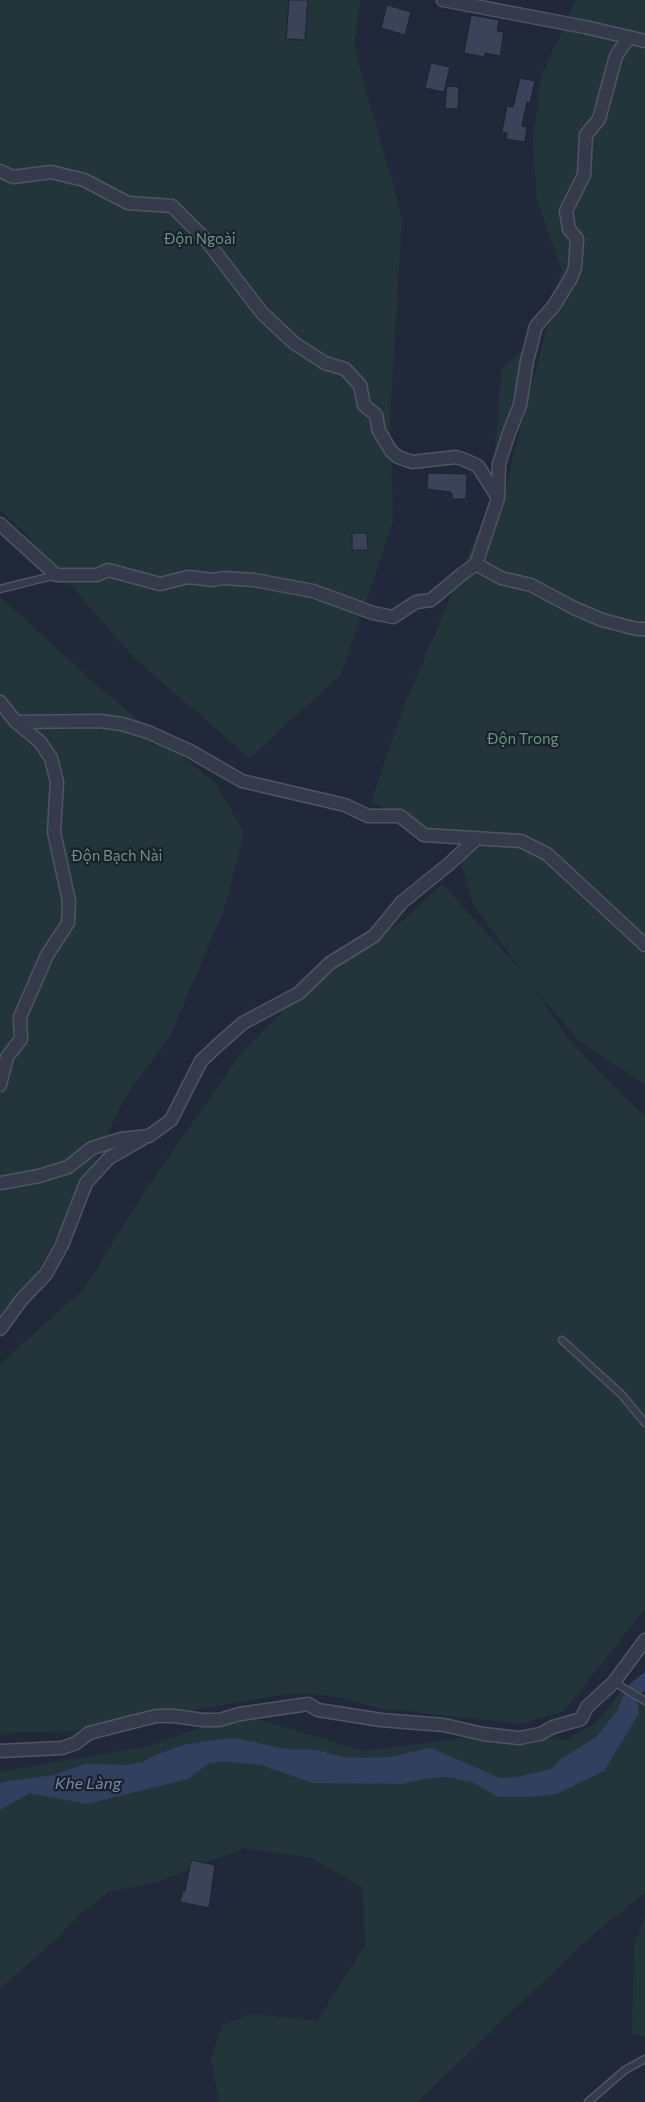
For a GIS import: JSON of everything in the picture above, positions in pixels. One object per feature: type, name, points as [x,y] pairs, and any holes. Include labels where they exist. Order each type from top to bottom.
[{"type":"street","points":[[443,0],[645,41]]},
{"type":"street","points":[[0,524],[56,575],[97,575],[108,570],[160,584],[188,577],[213,580],[224,578],[254,580],[313,591],[393,617],[416,602],[431,600],[476,564],[498,498],[500,464],[509,432],[520,405],[527,362],[536,326],[553,307],[575,268],[577,239],[569,229],[566,211],[584,175],[586,135],[599,119],[616,56],[629,37]]},
{"type":"street","points":[[0,170],[13,177],[51,172],[84,180],[128,203],[172,206],[206,240],[262,313],[294,343],[324,363],[345,369],[360,385],[364,405],[376,415],[379,431],[391,451],[398,457],[412,462],[456,457],[465,460],[478,466],[498,498]]},
{"type":"street","points":[[476,564],[502,578],[531,585],[602,620],[637,629],[645,629]]},
{"type":"street","points":[[0,702],[16,722],[40,742],[51,758],[57,782],[54,832],[69,901],[68,923],[47,955],[20,1017],[21,1039],[7,1057],[0,1085]]},
{"type":"street","points":[[16,722],[82,720],[122,724],[148,732],[190,751],[242,781],[345,805],[368,816],[400,816],[424,835],[521,841],[547,854],[645,945]]},
{"type":"street","points":[[0,1330],[22,1299],[46,1274],[62,1246],[86,1183],[109,1158],[148,1136],[171,1120],[201,1061],[243,1023],[299,993],[330,963],[374,936],[402,902],[449,864],[476,839]]},
{"type":"street","points":[[0,1183],[39,1176],[68,1167],[92,1148],[121,1139],[148,1136]]},
{"type":"street","points":[[0,1751],[62,1748],[76,1743],[89,1734],[156,1716],[219,1720],[240,1714],[264,1712],[308,1704],[318,1710],[381,1720],[444,1725],[483,1734],[519,1738],[540,1734],[552,1727],[581,1719],[587,1707],[619,1686],[645,1640]]},
{"type":"lane","points":[[0,589],[56,575]]},
{"type":"lane","points":[[562,1340],[622,1395],[645,1424]]},
{"type":"lane","points":[[619,1686],[644,1700]]},
{"type":"lane","points":[[588,2102],[625,2070],[645,2059]]},
{"type":"green space","name":"Độn Ngoài","points":[[0,0],[360,0],[354,47],[402,217],[390,416],[393,521],[341,674],[250,758],[135,659],[26,534],[0,510]]},
{"type":"green space","name":"Độn Trong","points":[[576,0],[645,0],[645,1084],[580,1042],[532,986],[570,1041],[645,1116],[645,1609],[564,1711],[520,1724],[378,1708],[338,1697],[294,1693],[68,1731],[0,1733],[0,1364],[84,1289],[145,1191],[239,1056],[330,963],[400,923],[442,884],[524,974],[473,904],[455,841],[371,802],[405,704],[490,504],[502,368],[531,343],[509,433],[500,508],[562,269],[537,202],[533,142],[541,77]]},
{"type":"green space","name":"Độn Bạch Nài","points":[[0,597],[100,688],[217,785],[244,833],[225,907],[170,1036],[123,1100],[79,1198],[22,1299],[0,1321]]},
{"type":"green space","points":[[621,1692],[636,1696],[645,1705],[645,1892],[589,1938],[417,2102],[219,2102],[211,2059],[223,2025],[251,2014],[317,2021],[365,1946],[363,1887],[311,1858],[245,1848],[154,1883],[108,1892],[77,1917],[55,1941],[0,1988],[0,1772],[145,1747],[240,1714],[364,1751],[495,1734],[566,1740],[596,1723]]},
{"type":"green space","points":[[645,1917],[645,2036],[632,2034],[634,1946]]},
{"type":"water","name":"Khe Làng","points":[[645,1672],[645,1691],[636,1696],[639,1713],[604,1771],[556,1794],[531,1797],[498,1797],[472,1782],[447,1777],[429,1778],[402,1784],[313,1783],[261,1765],[222,1761],[208,1764],[188,1779],[87,1804],[30,1793],[0,1810],[0,1784],[2,1782],[54,1775],[85,1764],[127,1765],[143,1762],[153,1756],[183,1745],[235,1738],[285,1749],[317,1750],[342,1757],[361,1758],[390,1757],[431,1748],[500,1778],[516,1777],[551,1769],[561,1759],[597,1736],[617,1711],[628,1685]]},
{"type":"building","points":[[289,0],[308,0],[305,40],[286,39]]},
{"type":"building","points":[[387,5],[411,12],[405,35],[381,28]]},
{"type":"building","points":[[471,15],[499,20],[497,31],[504,32],[500,56],[485,53],[485,57],[464,53]]},
{"type":"building","points":[[431,63],[450,67],[444,92],[425,88]]},
{"type":"building","points":[[520,78],[535,81],[530,103],[527,102],[522,126],[527,127],[525,142],[506,139],[507,133],[502,132],[507,106],[513,107]]},
{"type":"building","points":[[447,86],[459,87],[458,109],[445,108]]},
{"type":"building","points":[[428,473],[467,474],[466,499],[452,499],[452,493],[450,492],[427,489]]},
{"type":"building","points":[[352,533],[367,533],[368,550],[352,550]]},
{"type":"building","points":[[191,1860],[215,1865],[209,1908],[180,1902],[183,1891],[185,1891]]}]
